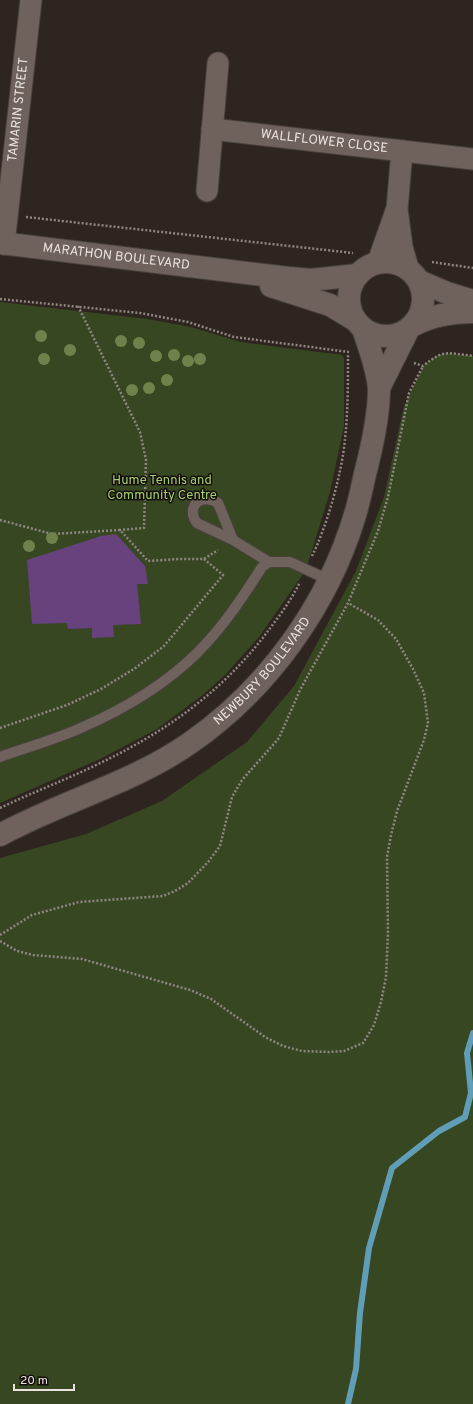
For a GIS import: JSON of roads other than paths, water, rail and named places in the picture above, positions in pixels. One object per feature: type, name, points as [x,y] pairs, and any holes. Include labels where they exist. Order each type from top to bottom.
[{"type":"street","name":"TAMARIN STREET","points":[[2,243],[7,215],[31,0]]},
{"type":"street","points":[[207,191],[218,63]]},
{"type":"street","name":"WALLFLOWER CLOSE","points":[[212,129],[473,159]]},
{"type":"street","name":"WALLFLOWER CLOSE","points":[[402,151],[397,209],[402,247],[414,274]]},
{"type":"street","name":"WALLFLOWER CLOSE","points":[[380,254],[397,209]]},
{"type":"street","name":"MARATHON BOULEVARD","points":[[2,243],[151,260],[232,272],[312,280],[358,275]]},
{"type":"street","points":[[473,301],[447,293],[380,254],[358,275],[352,285],[349,297],[350,309],[359,324],[374,334],[385,336],[397,335],[427,318],[442,314],[473,312]]},
{"type":"street","name":"MARATHON BOULEVARD","points":[[232,272],[330,305],[359,324]]},
{"type":"street","points":[[411,328],[420,315],[424,304],[423,292],[414,274]]},
{"type":"street","name":"NEWBURY BOULEVARD","points":[[359,324],[371,353],[379,388]]},
{"type":"street","name":"NEWBURY BOULEVARD","points":[[0,835],[53,809],[104,790],[148,768],[190,743],[232,710],[269,672],[299,632],[329,580],[355,515],[374,433],[379,388],[394,356],[411,328]]},
{"type":"lane","points":[[233,540],[218,503],[206,498],[200,500],[192,511],[193,518],[197,523],[233,540],[270,562],[290,562],[329,580]]},
{"type":"lane","points":[[0,757],[83,727],[128,705],[165,680],[197,653],[223,624],[262,567],[270,562]]},
{"type":"waterway","points":[[348,1404],[356,1369],[360,1313],[369,1248],[392,1168],[439,1131],[465,1117],[471,1093],[467,1053],[473,1033]]},
{"type":"park label","name":"Hume Tennis and Community Centre","points":[[162,488]]}]
